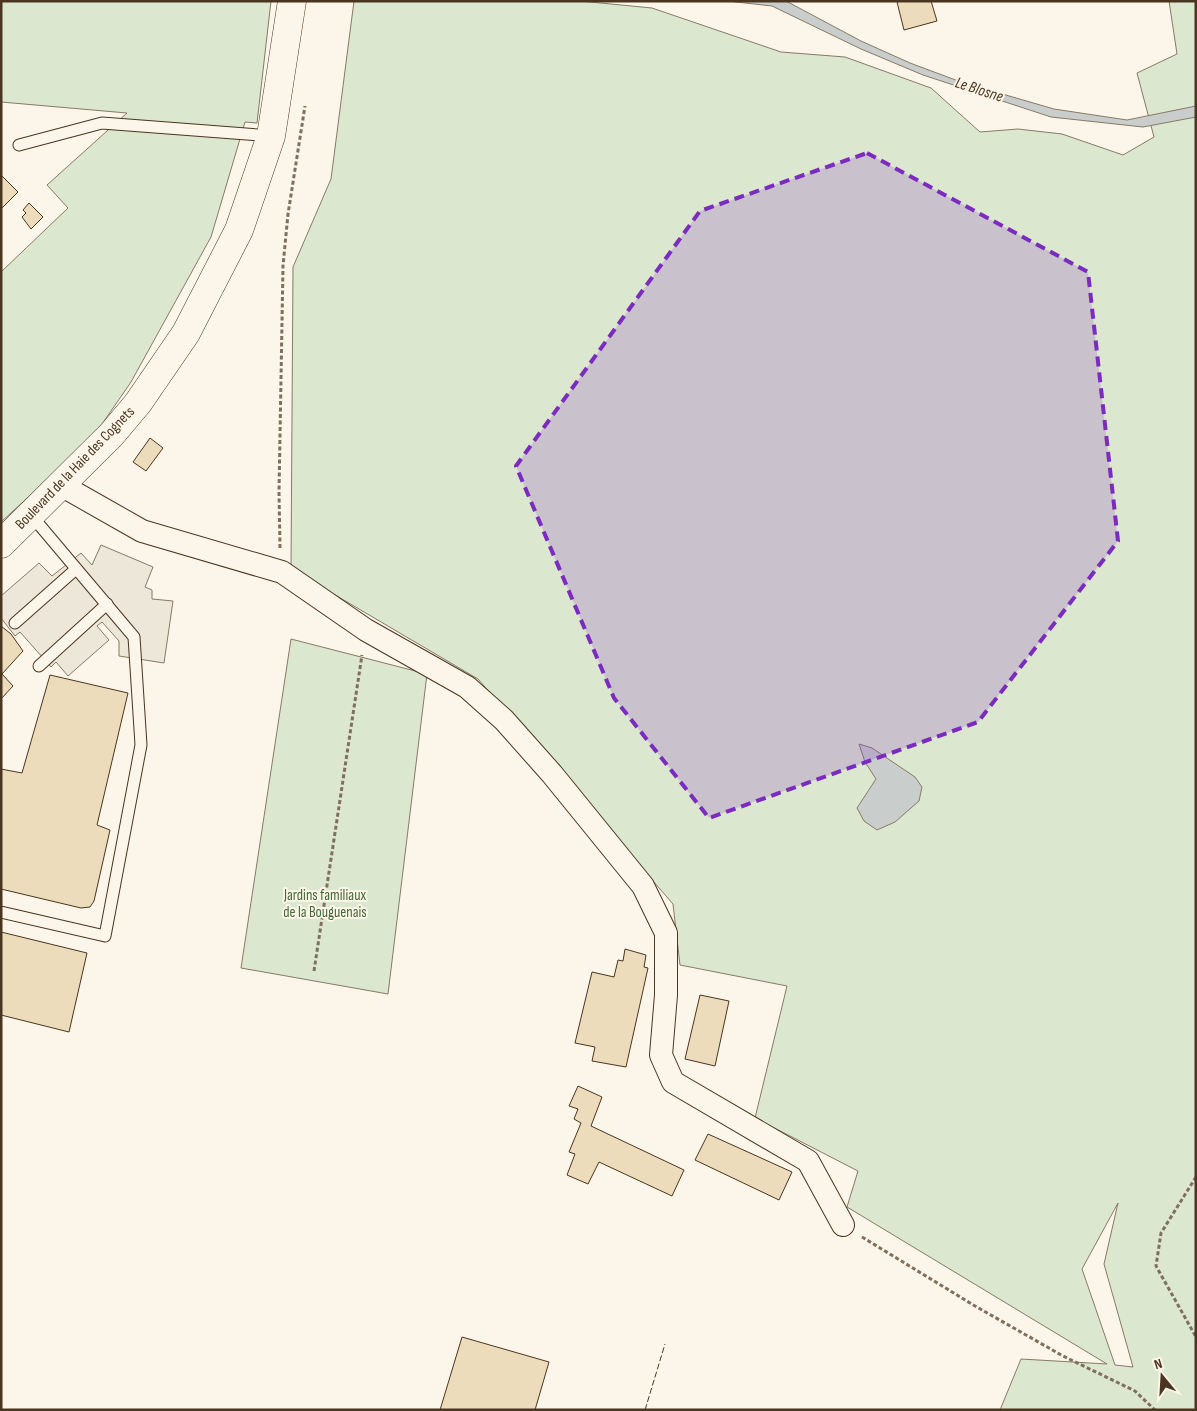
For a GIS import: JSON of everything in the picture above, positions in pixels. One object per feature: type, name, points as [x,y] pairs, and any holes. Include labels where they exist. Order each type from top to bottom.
[{"type":"main road","name":"Boulevard de la Haie des Cognets","points":[[1,544],[111,435],[138,403],[186,333],[239,230],[272,136],[292,1]]},
{"type":"street","points":[[61,485],[142,531],[282,572],[366,630],[467,687],[504,720],[552,774],[643,886],[666,933],[666,995],[661,1055],[673,1082],[808,1161],[843,1224]]},
{"type":"lane","points":[[19,145],[102,124],[272,136]]},
{"type":"lane","points":[[1,912],[104,936],[140,746],[134,637],[31,515]]},
{"type":"lane","points":[[16,623],[76,568]]},
{"type":"lane","points":[[39,666],[107,604]]},
{"type":"path","points":[[280,549],[279,492],[283,266]]},
{"type":"path","points":[[314,971],[359,673]]},
{"type":"path","points":[[1196,1177],[1160,1232],[1156,1266],[1196,1337]]},
{"type":"path","points":[[843,1224],[975,1306],[1063,1356],[1134,1391],[1155,1410]]},
{"type":"highlighted area","points":[[867,153],[1088,272],[1118,541],[978,722],[709,818],[614,698],[516,466],[700,211]]},
{"type":"green space","points":[[1,1],[271,1],[257,123],[245,122],[211,237],[131,382],[91,440],[1,522],[1,272],[68,208],[47,185],[127,113],[1,102]]},
{"type":"green space","points":[[354,1],[580,1],[652,8],[781,52],[845,57],[931,88],[980,132],[1018,129],[1062,134],[1123,155],[1154,137],[1137,73],[1177,54],[1169,1],[1196,1],[1196,1410],[1000,1410],[1021,1359],[1107,1364],[847,1207],[858,1171],[755,1118],[787,986],[680,965],[673,904],[478,679],[291,569],[293,267],[331,179]],"holes":[[[1118,1203],[1104,1264],[1133,1367],[1115,1365],[1082,1269]]]},
{"type":"green space","name":"Jardins familiaux de la Bouguenais","points":[[291,639],[427,674],[388,994],[241,968]]},
{"type":"shaded area","points":[[101,545],[153,567],[145,587],[152,590],[152,599],[173,601],[164,663],[119,656],[119,641],[102,622],[97,626],[109,640],[68,676],[56,662],[51,667],[20,632],[15,636],[1,618],[1,596],[39,563],[52,576],[81,553],[92,565]]},
{"type":"water","name":"Le Blosne","points":[[727,1],[786,1],[861,41],[910,63],[961,82],[1054,109],[1127,120],[1196,106],[1196,117],[1143,127],[1051,117],[923,75],[861,49],[772,6]]},
{"type":"water","points":[[859,744],[872,748],[915,777],[922,787],[919,801],[895,822],[877,830],[864,821],[857,808],[876,779],[865,762]]},
{"type":"building","points":[[931,1],[937,21],[904,30],[897,2]]},
{"type":"building","points":[[1,175],[18,192],[1,209]]},
{"type":"building","points":[[29,203],[43,217],[31,229],[22,217],[26,213],[23,210]]},
{"type":"building","points":[[150,438],[163,448],[146,471],[133,462]]},
{"type":"building","points":[[1,626],[11,634],[23,651],[2,674],[13,686],[1,699]]},
{"type":"building","points":[[50,675],[128,693],[97,825],[110,830],[94,901],[90,907],[81,908],[1,889],[1,769],[22,773]]},
{"type":"building","points":[[1,932],[87,953],[69,1032],[1,1015]]},
{"type":"building","points":[[625,949],[646,955],[644,967],[648,968],[626,1067],[592,1061],[595,1047],[575,1043],[592,972],[614,977],[618,960],[623,961]]},
{"type":"building","points":[[700,995],[729,1001],[715,1066],[685,1059]]},
{"type":"building","points":[[578,1086],[602,1097],[591,1126],[684,1170],[672,1196],[599,1162],[588,1184],[567,1175],[575,1154],[569,1152],[581,1123],[574,1119],[578,1109],[569,1106]]},
{"type":"building","points":[[708,1134],[792,1172],[779,1200],[695,1160]]},
{"type":"building","points":[[462,1337],[549,1362],[535,1410],[440,1410]]},
{"type":"fence","points":[[645,1410],[665,1344]]}]
